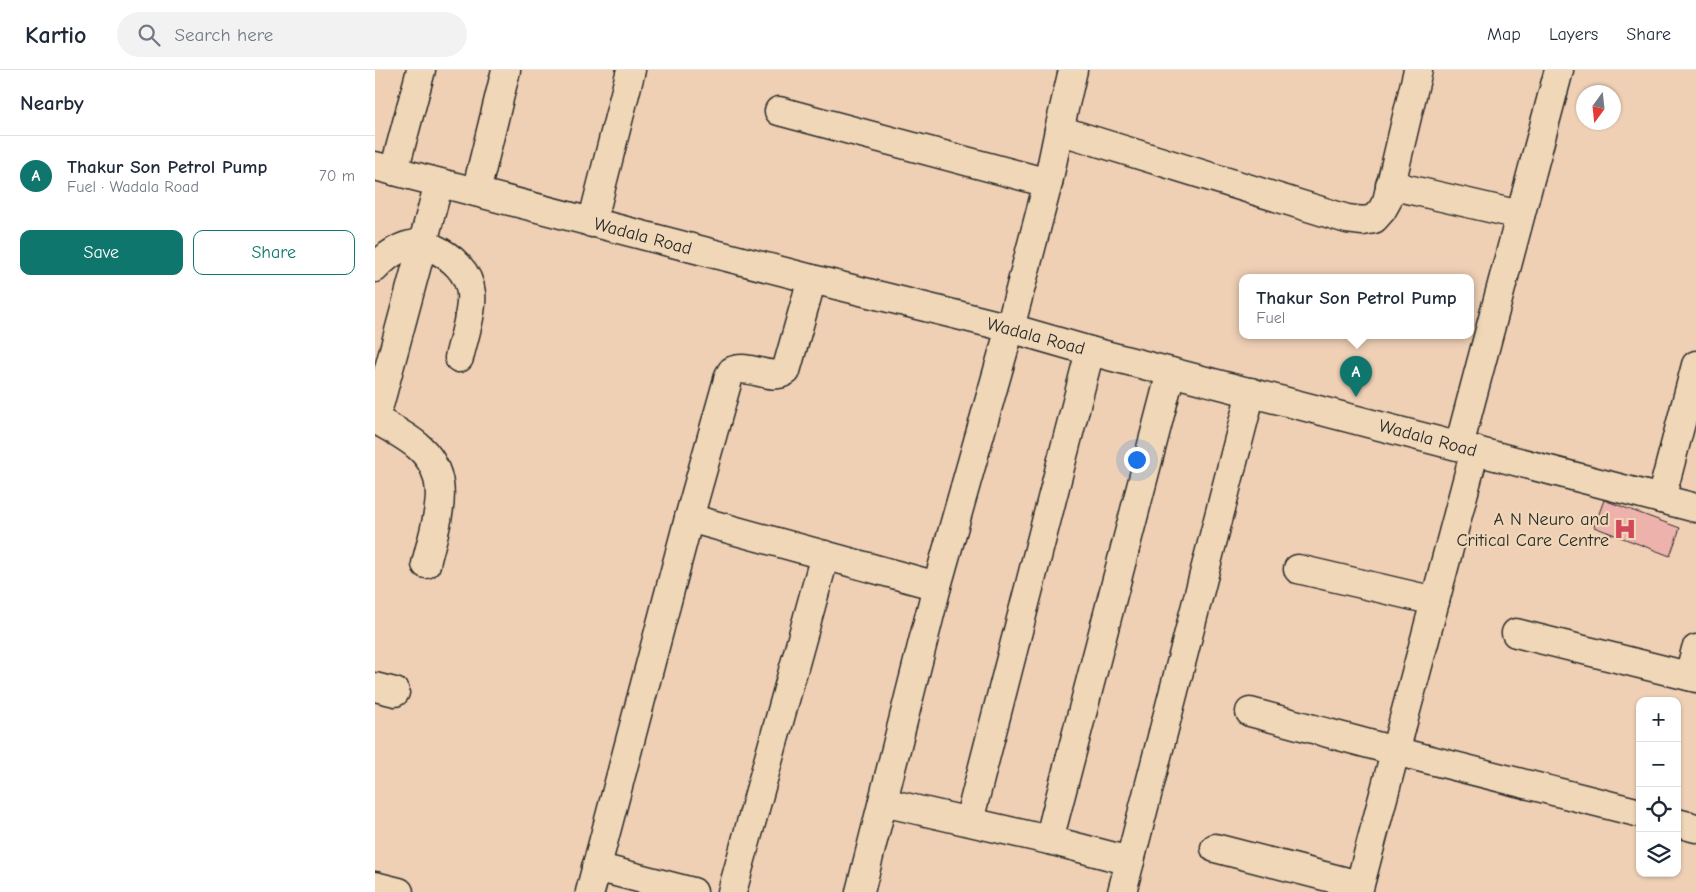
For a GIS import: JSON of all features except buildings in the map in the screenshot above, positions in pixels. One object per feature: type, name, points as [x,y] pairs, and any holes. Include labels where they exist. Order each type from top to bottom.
[{"type":"street","points":[[385,168],[421,70]]},
{"type":"street","points":[[476,192],[506,70]]},
{"type":"street","points":[[592,222],[631,70]]},
{"type":"street","points":[[860,892],[937,586],[1049,184],[1073,70]]},
{"type":"street","points":[[1059,130],[1347,219],[1363,221],[1374,219],[1384,205],[1391,185],[1418,70]]},
{"type":"street","points":[[1215,848],[1359,889],[1435,601],[1467,448],[1520,215],[1559,70]]},
{"type":"street","points":[[779,111],[1049,184]]},
{"type":"street","name":"Wadala Road","points":[[385,168],[811,280],[1010,328],[1090,351],[1696,508]]},
{"type":"street","points":[[375,414],[383,392],[439,183]]},
{"type":"street","points":[[1391,185],[1520,215]]},
{"type":"street","points":[[375,268],[394,251],[407,246],[423,244],[450,257],[461,270],[471,293],[459,358]]},
{"type":"street","points":[[693,892],[593,879],[689,518],[729,376],[732,371],[745,368],[774,375],[785,371],[811,280]]},
{"type":"street","points":[[969,821],[1090,351]]},
{"type":"street","points":[[1661,499],[1696,365]]},
{"type":"street","points":[[1049,840],[1171,372]]},
{"type":"street","points":[[1122,892],[1251,392]]},
{"type":"street","points":[[375,419],[420,447],[436,467],[440,478],[441,492],[438,511],[426,564]]},
{"type":"street","points":[[689,518],[937,586]]},
{"type":"street","points":[[732,892],[825,555]]},
{"type":"street","points":[[1298,568],[1435,601]]},
{"type":"street","points":[[1516,633],[1693,677],[1696,649]]},
{"type":"street","points":[[1250,712],[1636,812]]},
{"type":"street","points":[[883,802],[1131,861]]},
{"type":"street","points":[[1681,824],[1696,828]]},
{"type":"street","points":[[375,886],[399,892]]},
{"type":"place","name":"Thakur Son Petrol Pump","points":[[1356,397]]},
{"type":"place","name":"A N Neuro and Critical Care Centre","points":[[1625,529]]}]
